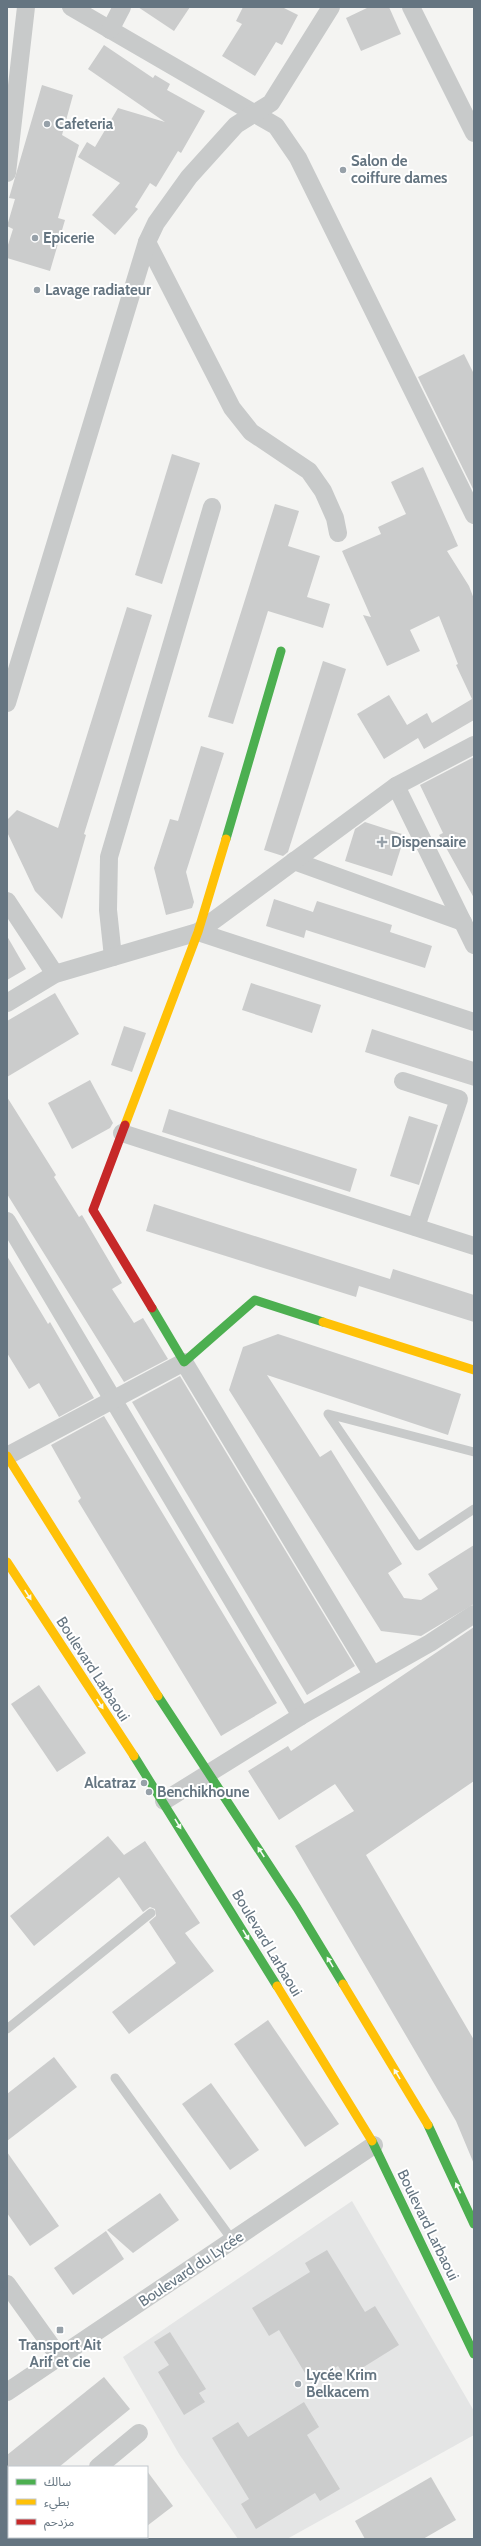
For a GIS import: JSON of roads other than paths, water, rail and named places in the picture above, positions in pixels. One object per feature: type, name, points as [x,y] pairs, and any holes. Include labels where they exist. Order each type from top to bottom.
[{"type":"main road","points":[[281,651],[198,932],[93,1210],[184,1362],[255,1300],[474,1370]]},
{"type":"main road","points":[[7,1456],[156,1692],[297,1908],[428,2125],[474,2224]]},
{"type":"main road","name":"Boulevard Larbaoui","points":[[7,1562],[13,1585],[164,1801],[374,2145],[474,2354]]},
{"type":"street","points":[[7,172],[26,7]]},
{"type":"street","points":[[71,7],[276,126],[298,158],[474,514]]},
{"type":"street","points":[[110,30],[122,7]]},
{"type":"street","points":[[7,703],[147,242],[156,223],[189,177],[236,125],[271,103],[331,7]]},
{"type":"street","points":[[411,7],[474,133]]},
{"type":"street","points":[[147,242],[232,408],[251,432],[308,471],[323,490],[335,518],[338,533]]},
{"type":"street","points":[[113,957],[108,910],[109,857],[212,507]]},
{"type":"street","points":[[7,1003],[55,974],[198,932],[396,786],[474,745]]},
{"type":"street","points":[[396,786],[474,945]]},
{"type":"street","points":[[294,861],[463,922]]},
{"type":"street","points":[[7,901],[55,974]]},
{"type":"street","points":[[198,932],[474,1022]]},
{"type":"street","points":[[403,1081],[459,1099],[416,1227]]},
{"type":"street","points":[[122,1134],[474,1246]]},
{"type":"street","points":[[7,1221],[114,1399],[300,1716]]},
{"type":"street","points":[[7,1456],[184,1362],[372,1674]]},
{"type":"street","points":[[164,1801],[209,1771],[300,1716],[372,1674],[430,1643],[474,1614]]},
{"type":"street","name":"Boulevard du Lycée","points":[[7,2392],[60,2358],[374,2145]]},
{"type":"street","points":[[7,2284],[60,2358]]},
{"type":"street","points":[[99,2466],[139,2433]]},
{"type":"lane","points":[[474,1452],[328,1414],[418,1546],[474,1509]]},
{"type":"lane","points":[[7,2028],[151,1913]]},
{"type":"lane","points":[[115,2078],[233,2241]]},
{"type":"place","name":"Cafeteria","points":[[47,124]]},
{"type":"place","name":"Salon de coiffure dames","points":[[343,170]]},
{"type":"place","name":"Epicerie","points":[[35,238]]},
{"type":"place","name":"Lavage radiateur","points":[[37,290]]},
{"type":"place","name":"Dispensaire","points":[[382,842]]},
{"type":"place","name":"Alcatraz","points":[[144,1783]]},
{"type":"place","name":"Benchikhoune","points":[[149,1792]]},
{"type":"place","name":"Transport Ait Arif et cie","points":[[60,2330]]},
{"type":"place","name":"Lycée Krim Belkacem","points":[[298,2384]]}]
